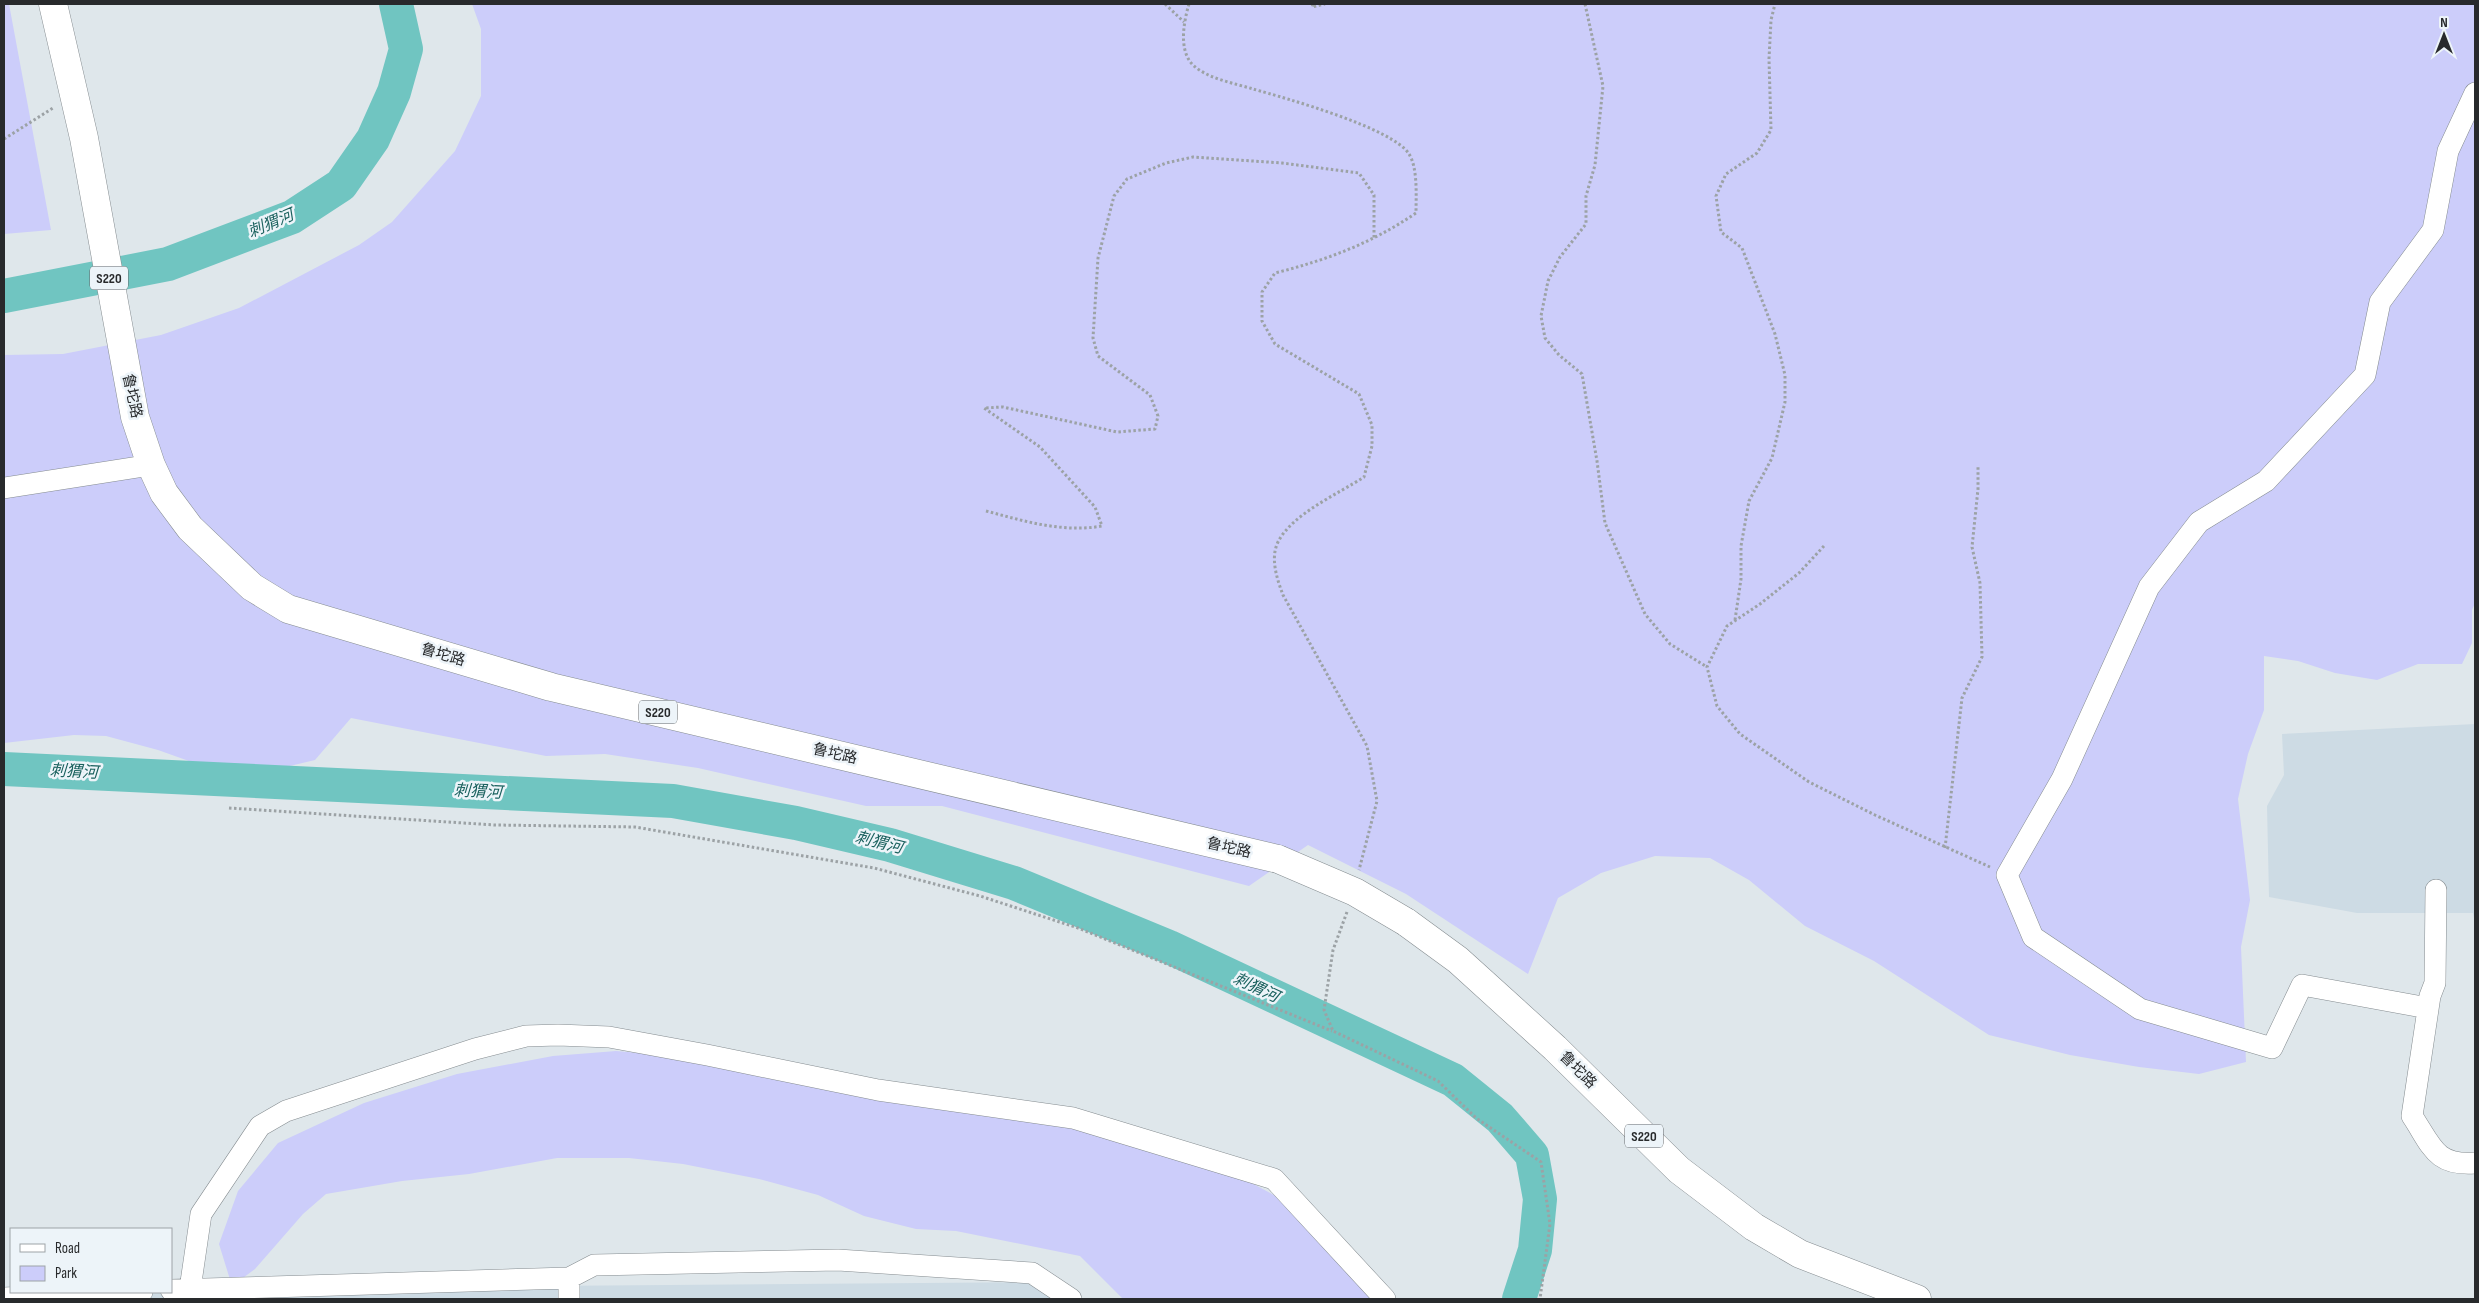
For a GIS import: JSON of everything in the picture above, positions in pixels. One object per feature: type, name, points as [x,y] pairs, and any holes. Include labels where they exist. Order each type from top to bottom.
[{"type":"main road","name":"鲁坨路","points":[[53,4],[84,138],[135,417],[151,465],[164,493],[190,528],[221,560],[252,586],[288,609],[551,687],[1278,859],[1354,892],[1406,922],[1458,960],[1555,1048],[1679,1170],[1754,1228],[1800,1254],[1917,1299]]},
{"type":"street","points":[[2428,1008],[2302,985],[2272,1048],[2140,1009],[2033,936],[2006,875],[2062,779],[2149,587],[2199,522],[2266,481],[2365,375],[2380,302],[2433,230],[2448,151],[2475,93]]},
{"type":"street","points":[[4,488],[151,465]]},
{"type":"street","points":[[2436,890],[2435,983],[2428,1008],[2412,1116],[2440,1158],[2458,1164],[2475,1163]]},
{"type":"street","points":[[1071,1299],[1032,1274],[838,1260],[594,1265],[569,1278],[181,1290],[201,1214],[260,1126],[286,1111],[475,1049],[526,1036],[558,1035],[609,1037],[707,1054],[878,1090],[1073,1118],[1274,1179],[1384,1299]]},
{"type":"street","points":[[569,1278],[569,1299]]},
{"type":"street","points":[[4,1298],[119,1293]]},
{"type":"path","points":[[1165,4],[1184,22]]},
{"type":"path","points":[[1189,4],[1184,22],[1184,44],[1193,65],[1216,78],[1286,98],[1380,131],[1409,153],[1416,184],[1416,213],[1385,234],[1374,239],[1313,264],[1275,273],[1262,292],[1262,321],[1275,344],[1359,394],[1372,425],[1372,446],[1364,477],[1296,519],[1277,543],[1275,571],[1283,595],[1366,746],[1377,801],[1357,879]]},
{"type":"path","points":[[1313,4],[1312,8],[1325,4]]},
{"type":"path","points":[[1585,4],[1603,86],[1595,165],[1586,196],[1586,224],[1560,257],[1548,281],[1541,316],[1545,338],[1558,355],[1582,374],[1597,461],[1605,523],[1645,614],[1670,644],[1707,667]]},
{"type":"path","points":[[1735,620],[1741,579],[1741,546],[1749,500],[1772,458],[1785,402],[1785,375],[1775,334],[1742,248],[1721,232],[1716,196],[1726,174],[1757,153],[1771,130],[1769,59],[1771,20],[1775,4]]},
{"type":"path","points":[[4,139],[52,108],[76,103]]},
{"type":"path","points":[[986,511],[1048,527],[1087,528],[1102,526],[1095,507],[1040,447],[984,408],[1003,407],[1117,432],[1155,428],[1158,416],[1150,395],[1098,356],[1093,338],[1098,258],[1114,196],[1127,180],[1166,163],[1193,157],[1282,163],[1360,173],[1374,195],[1374,239]]},
{"type":"path","points":[[1945,848],[1962,698],[1982,657],[1980,583],[1972,547],[1978,490],[1978,466]]},
{"type":"path","points":[[1824,546],[1799,573],[1727,626],[1707,667],[1717,706],[1740,734],[1809,782],[1945,848],[2006,875]]},
{"type":"path","points":[[229,808],[495,825],[635,827],[874,868],[980,896],[1078,928],[1332,1031],[1438,1081],[1476,1118],[1541,1162],[1550,1224],[1540,1299]]},
{"type":"path","points":[[1332,1031],[1324,1010],[1333,950],[1349,908]]},
{"type":"shaded area","points":[[2475,724],[2475,924],[2473,913],[2357,913],[2269,897],[2267,806],[2284,775],[2282,734]]},
{"type":"shaded area","points":[[1052,1282],[1059,1299],[4,1299],[10,1293],[172,1293],[172,1289]]},
{"type":"green space","points":[[4,4],[9,4],[51,230],[4,234]]},
{"type":"green space","points":[[472,4],[2475,4],[2475,603],[2472,610],[2472,643],[2462,664],[2418,664],[2377,680],[2335,673],[2298,661],[2264,656],[2264,710],[2248,754],[2238,799],[2250,900],[2241,947],[2246,1062],[2199,1074],[2139,1067],[2070,1055],[1989,1035],[1874,961],[1805,926],[1749,880],[1710,858],[1655,856],[1601,873],[1558,898],[1528,974],[1406,894],[1308,845],[1249,886],[942,806],[866,806],[698,768],[605,754],[546,756],[351,718],[315,760],[273,770],[231,776],[158,750],[106,736],[74,735],[4,743],[4,355],[63,354],[161,335],[239,308],[359,245],[392,222],[455,151],[481,96],[481,29]]},
{"type":"green space","points":[[616,1051],[685,1057],[1061,1116],[1233,1173],[1294,1206],[1392,1299],[1123,1299],[1080,1256],[956,1231],[916,1229],[864,1216],[818,1195],[759,1179],[683,1164],[629,1158],[557,1158],[469,1174],[402,1181],[326,1194],[303,1214],[255,1269],[232,1286],[219,1244],[238,1191],[278,1143],[364,1103],[457,1074],[553,1056]]},
{"type":"waterway","name":"刺猬河","points":[[4,296],[168,264],[292,217],[341,185],[373,139],[394,92],[406,49],[396,4]]},
{"type":"waterway","name":"刺猬河","points":[[4,769],[673,801],[796,823],[890,845],[1014,883],[1169,947],[1453,1080],[1500,1118],[1532,1155],[1540,1199],[1535,1250],[1519,1299]]}]
